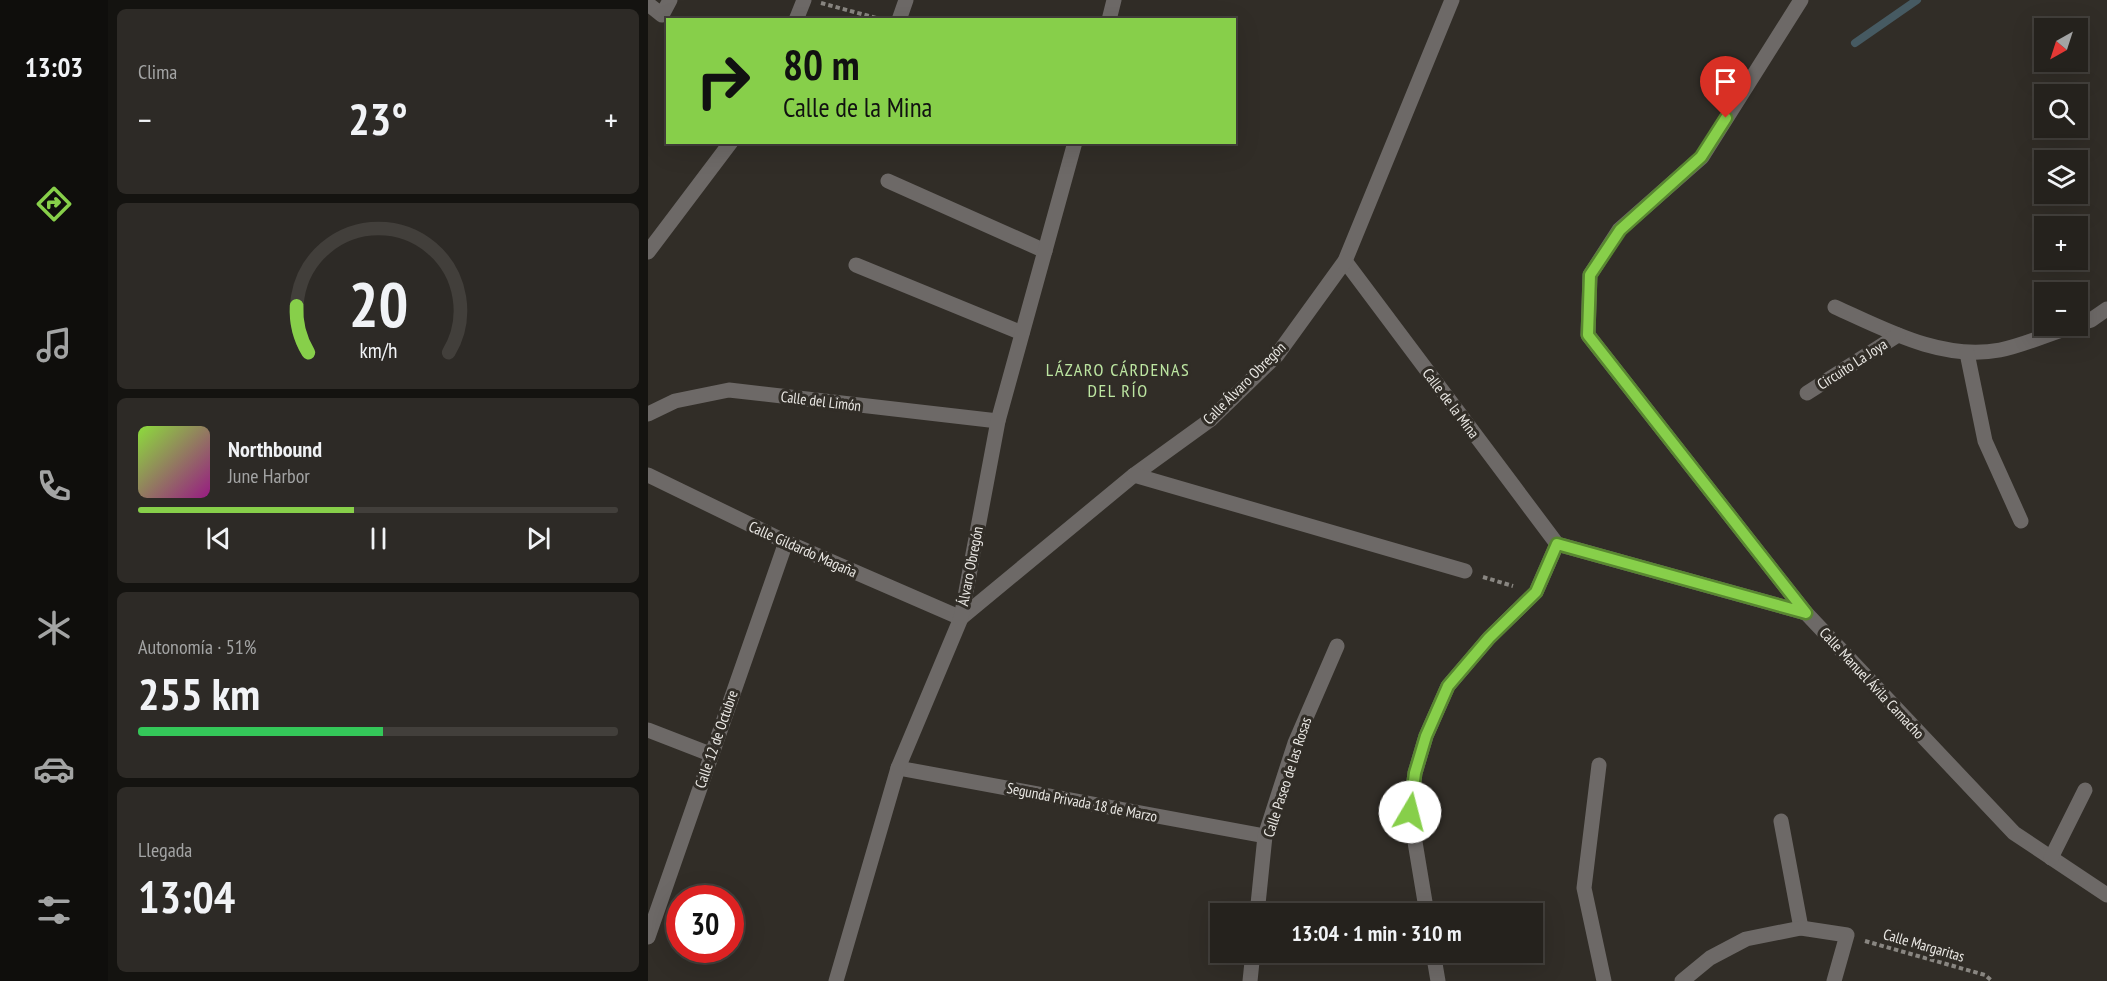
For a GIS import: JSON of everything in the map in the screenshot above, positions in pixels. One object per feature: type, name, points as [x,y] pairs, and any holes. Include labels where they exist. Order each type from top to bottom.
[{"type":"street","points":[[648,4],[662,15],[670,0]]},
{"type":"street","points":[[797,18],[804,0]]},
{"type":"street","points":[[900,18],[906,0]]},
{"type":"street","points":[[1109,18],[1114,0]]},
{"type":"street","name":"Calle Álvaro Obregón","points":[[961,618],[1134,475],[1210,420],[1277,355],[1346,261],[1452,0]]},
{"type":"street","name":"Calle Manuel Ávila Camacho","points":[[1801,0],[1701,157],[1620,230],[1590,275],[1588,335],[1806,613],[2014,833],[2107,895]]},
{"type":"street","points":[[648,252],[729,144]]},
{"type":"street","name":"Álvaro Obregón","points":[[836,981],[898,768],[961,618],[998,421],[1074,144]]},
{"type":"street","points":[[888,181],[1045,251]]},
{"type":"street","name":"Calle de la Mina","points":[[1346,261],[1557,544]]},
{"type":"street","points":[[856,265],[1023,333]]},
{"type":"street","name":"Circuito La Joya","points":[[1835,307],[1910,341],[1967,353],[2001,350],[2042,336]]},
{"type":"street","name":"Circuito La Joya","points":[[2088,319],[2107,309]]},
{"type":"street","name":"Circuito La Joya","points":[[2088,323],[2107,323]]},
{"type":"street","name":"Circuito La Joya","points":[[1807,393],[1898,335]]},
{"type":"street","points":[[1967,353],[1985,441],[2021,521]]},
{"type":"street","name":"Calle del Limón","points":[[648,414],[675,401],[729,390],[998,421]]},
{"type":"street","name":"Calle Gildardo Magaña","points":[[648,475],[786,542],[961,618]]},
{"type":"street","points":[[1134,475],[1465,571]]},
{"type":"street","name":"Calle 12 de Octubre","points":[[648,938],[710,754],[786,542]]},
{"type":"street","points":[[1425,903],[1410,812],[1415,773],[1426,736],[1448,686],[1489,638],[1536,592],[1557,544],[1806,613]]},
{"type":"street","name":"Calle Paseo de las Rosas","points":[[1258,903],[1265,836],[1295,743],[1337,646]]},
{"type":"street","points":[[648,730],[710,754]]},
{"type":"street","points":[[1599,765],[1584,888],[1604,981]]},
{"type":"street","name":"Segunda Privada 18 de Marzo","points":[[898,768],[1265,836]]},
{"type":"street","points":[[2051,858],[2085,790]]},
{"type":"street","points":[[1781,821],[1801,928]]},
{"type":"street","points":[[1682,981],[1710,958],[1746,939],[1801,928],[1847,935],[1834,981]]},
{"type":"street","points":[[1250,981],[1252,963]]},
{"type":"street","points":[[1436,963],[1438,981]]},
{"type":"path","points":[[811,0],[877,18]]},
{"type":"path","points":[[1465,571],[1536,592]]},
{"type":"path","name":"Calle Margaritas","points":[[1847,935],[1985,975],[1992,981]]},
{"type":"waterway","points":[[1855,43],[1917,0]]},
{"type":"district","name":"LÁZARO CÁRDENAS DEL RÍO","points":[[1118,379]]},
{"type":"route","points":[[1410,812],[1415,773],[1426,736],[1448,686],[1489,638],[1536,592],[1557,544],[1806,613],[1588,335],[1590,275],[1620,230],[1701,157],[1726,118]]}]
